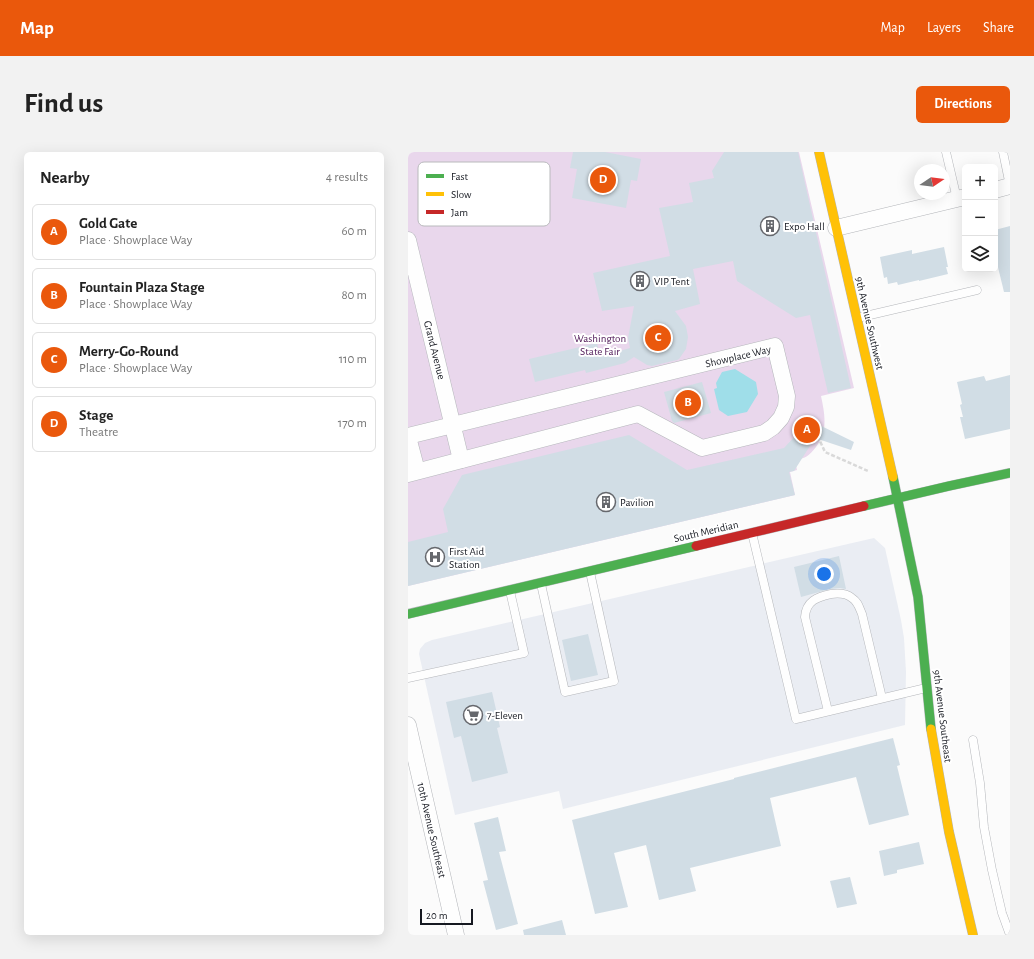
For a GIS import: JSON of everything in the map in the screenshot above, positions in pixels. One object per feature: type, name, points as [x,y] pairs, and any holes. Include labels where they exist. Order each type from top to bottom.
[{"type":"street","name":"9th Avenue Southwest","points":[[819,152],[898,498]]},
{"type":"street","points":[[998,189],[1010,186]]},
{"type":"street","points":[[836,228],[961,198]]},
{"type":"street","name":"Grand Avenue","points":[[408,240],[461,460]]},
{"type":"street","name":"Showplace Way","points":[[408,436],[775,346],[787,396],[786,407],[781,418]]},
{"type":"street","points":[[408,436],[412,472],[638,414],[702,448],[764,433],[773,427],[781,418]]},
{"type":"street","name":"South Meridian","points":[[408,614],[949,486],[1010,473]]},
{"type":"street","name":"9th Avenue Southeast","points":[[898,498],[918,598],[930,725],[948,826],[973,935]]},
{"type":"street","name":"10th Avenue Southeast","points":[[408,725],[456,935]]},
{"type":"lane","points":[[946,152],[961,198]]},
{"type":"lane","points":[[1003,152],[1010,186]]},
{"type":"lane","points":[[857,318],[977,290]]},
{"type":"lane","points":[[751,533],[796,719],[927,688]]},
{"type":"lane","points":[[540,583],[564,692],[614,681],[590,571]]},
{"type":"lane","points":[[408,678],[524,653],[510,590]]},
{"type":"lane","points":[[828,711],[805,617],[807,607],[817,597],[840,593],[851,597],[856,602],[862,614],[882,698]]},
{"type":"lane","points":[[973,740],[980,783],[985,834],[1002,913],[1010,935]]},
{"type":"path","points":[[781,418],[820,441],[825,452],[868,471]]},
{"type":"shaded area","points":[[874,538],[885,548],[904,638],[906,672],[905,725],[563,809],[559,791],[455,815],[419,654],[420,649],[425,643],[432,640]]},
{"type":"green space","name":"Washington State Fair","points":[[408,152],[799,152],[854,388],[821,396],[824,410],[824,428],[820,441],[809,455],[795,460],[797,470],[790,472],[795,495],[408,586]]},
{"type":"water","points":[[735,369],[756,382],[758,394],[747,412],[728,416],[719,410],[714,389],[717,388],[716,383],[722,372]]},
{"type":"building","points":[[573,152],[605,152],[641,159],[637,181],[631,180],[626,208],[572,198],[577,169],[570,168]]},
{"type":"building","points":[[724,152],[798,152],[851,388],[828,393],[810,315],[796,318],[737,281],[733,261],[693,269],[700,304],[675,311],[686,326],[688,337],[686,349],[679,359],[652,366],[647,365],[634,357],[625,363],[586,373],[585,370],[535,382],[529,359],[597,343],[600,357],[630,348],[628,338],[634,306],[602,311],[593,273],[670,256],[659,208],[693,202],[689,183],[714,178],[712,171]]},
{"type":"building","points":[[1010,226],[1010,292],[1004,292],[998,267],[998,229]]},
{"type":"building","points":[[944,247],[948,274],[898,285],[897,282],[888,284],[887,277],[884,278],[880,257],[912,250],[912,254]]},
{"type":"building","points":[[1010,375],[1010,429],[965,439],[960,417],[963,417],[960,405],[962,404],[957,382],[984,376],[986,381]]},
{"type":"building","points":[[702,382],[711,413],[674,423],[672,421],[664,392]]},
{"type":"building","name":"Pavilion","points":[[803,417],[854,442],[851,450],[815,438],[794,471],[789,472],[795,495],[408,586],[408,542],[448,532],[443,509],[462,475],[629,435],[687,470],[784,448],[796,435]]},
{"type":"building","points":[[839,556],[846,589],[830,589],[801,597],[794,567]]},
{"type":"building","points":[[588,634],[598,675],[571,681],[562,640]]},
{"type":"building","points":[[492,692],[500,727],[497,728],[508,773],[472,782],[461,736],[454,738],[446,702]]},
{"type":"building","points":[[893,738],[900,765],[897,766],[909,815],[869,825],[856,777],[770,798],[781,846],[690,868],[696,891],[659,900],[646,845],[614,853],[628,907],[595,914],[572,820]]},
{"type":"building","points":[[498,817],[506,851],[499,852],[518,924],[496,930],[483,881],[488,880],[474,823]]},
{"type":"building","points":[[919,842],[924,864],[897,870],[897,873],[884,876],[879,851]]},
{"type":"building","points":[[850,877],[857,904],[837,908],[830,881]]},
{"type":"building","points":[[562,920],[566,935],[524,935],[523,930]]},
{"type":"traffic: fast","points":[[864,506],[1010,473]]},
{"type":"traffic: fast","points":[[893,477],[918,597],[931,729]]},
{"type":"traffic: fast","points":[[408,614],[696,546]]},
{"type":"traffic: slow","points":[[819,152],[893,477]]},
{"type":"traffic: slow","points":[[931,729],[949,832],[973,935]]},
{"type":"traffic: jam","points":[[696,546],[864,506]]},
{"type":"place","name":"Stage","points":[[603,180]]},
{"type":"place","name":"Expo Hall","points":[[770,226]]},
{"type":"place","name":"VIP Tent","points":[[640,281]]},
{"type":"place","name":"Merry-Go-Round","points":[[658,338]]},
{"type":"place","name":"Fountain Plaza Stage","points":[[688,403]]},
{"type":"place","name":"Gold Gate","points":[[807,430]]},
{"type":"place","name":"Pavilion","points":[[606,502]]},
{"type":"place","name":"First Aid Station","points":[[435,557]]},
{"type":"place","name":"7-Eleven","points":[[473,715]]}]
